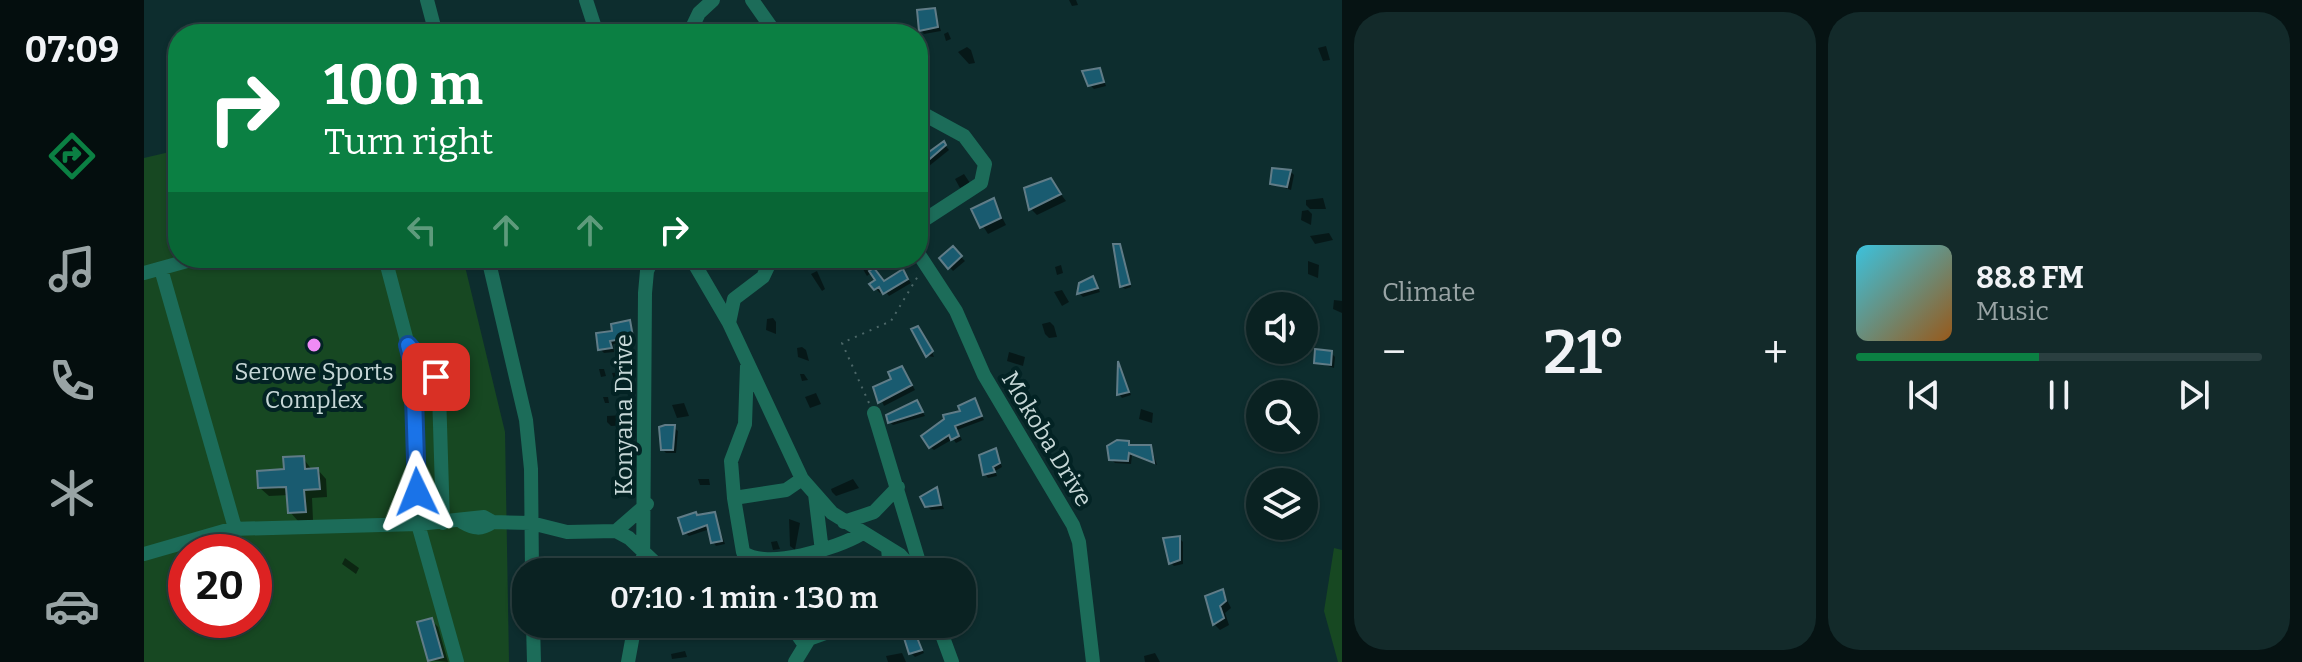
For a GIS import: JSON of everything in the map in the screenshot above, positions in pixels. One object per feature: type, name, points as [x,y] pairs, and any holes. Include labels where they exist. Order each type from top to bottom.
[{"type":"street","points":[[427,0],[433,24]]},
{"type":"street","points":[[586,0],[596,24]]},
{"type":"street","points":[[694,24],[699,13],[713,0]]},
{"type":"street","points":[[752,0],[769,24]]},
{"type":"street","points":[[928,116],[964,136],[985,164],[981,183],[928,217]]},
{"type":"street","points":[[144,273],[168,267]]},
{"type":"street","points":[[388,268],[413,364],[418,524],[457,662]]},
{"type":"street","points":[[490,268],[526,420],[532,558]]},
{"type":"street","name":"Konyana Drive","points":[[645,558],[645,293],[648,268]]},
{"type":"street","points":[[697,268],[729,323],[802,479],[844,522],[900,558]]},
{"type":"street","points":[[729,323],[734,299],[763,277],[767,268]]},
{"type":"street","name":"Mokoba Drive","points":[[928,268],[956,311],[984,375],[1073,525],[1079,542],[1092,661]]},
{"type":"street","points":[[161,269],[235,528]]},
{"type":"street","points":[[408,345],[436,377],[439,392],[443,523]]},
{"type":"street","points":[[747,361],[745,424],[731,461],[743,552],[747,556],[792,556],[822,551],[861,534]]},
{"type":"street","points":[[874,413],[918,558]]},
{"type":"street","points":[[734,498],[786,490],[802,479]]},
{"type":"street","points":[[844,522],[874,512],[898,487]]},
{"type":"street","points":[[815,494],[822,551]]},
{"type":"street","points":[[616,531],[647,504]]},
{"type":"street","points":[[144,554],[235,528],[443,523],[462,522],[472,517],[493,522],[531,523],[567,532],[616,531],[649,558]]},
{"type":"street","points":[[888,548],[889,558]]},
{"type":"street","points":[[533,638],[534,662]]},
{"type":"street","points":[[628,662],[632,638]]},
{"type":"street","points":[[800,638],[804,644]]},
{"type":"street","points":[[798,661],[804,644],[818,638]]},
{"type":"street","points":[[943,638],[952,662]]},
{"type":"path","points":[[874,413],[842,343],[891,321],[911,293],[917,268]]},
{"type":"green space","name":"Serowe Sports Complex","points":[[168,152],[168,268],[465,268],[505,432],[509,662],[144,662],[144,158]]},
{"type":"green space","points":[[1334,548],[1342,550],[1342,662],[1338,662],[1324,611]]},
{"type":"building","points":[[935,8],[938,27],[928,29],[928,24],[918,24],[917,10]]},
{"type":"building","points":[[1100,68],[1104,82],[1088,86],[1082,71]]},
{"type":"building","points":[[944,141],[946,145],[928,161],[928,153]]},
{"type":"building","points":[[1272,168],[1291,170],[1287,187],[1270,184]]},
{"type":"building","points":[[1051,178],[1061,194],[1029,210],[1024,188]]},
{"type":"building","points":[[994,198],[1001,218],[980,228],[971,209]]},
{"type":"building","points":[[1113,244],[1120,244],[1130,284],[1120,287]]},
{"type":"building","points":[[953,246],[962,256],[948,269],[939,258]]},
{"type":"building","points":[[874,268],[884,281],[903,269],[908,279],[883,294],[879,287],[874,290],[869,284],[875,280],[869,271]]},
{"type":"building","points":[[1093,276],[1098,288],[1077,294],[1079,283]]},
{"type":"building","points":[[630,320],[633,337],[610,341],[612,348],[598,350],[596,333],[612,331],[611,324]]},
{"type":"building","points":[[918,326],[933,351],[926,357],[911,329]]},
{"type":"building","points":[[1318,349],[1332,351],[1331,365],[1318,363]]},
{"type":"building","points":[[1118,361],[1129,392],[1117,395]]},
{"type":"building","points":[[902,366],[912,385],[878,403],[873,387],[891,379],[888,372]]},
{"type":"building","points":[[975,398],[982,416],[955,426],[959,436],[951,440],[949,435],[929,448],[921,436],[944,419],[943,415],[960,411],[958,406]]},
{"type":"building","points":[[917,400],[923,412],[888,423],[886,415]]},
{"type":"building","points":[[675,425],[673,450],[661,450],[659,427]]},
{"type":"building","points":[[1117,440],[1129,441],[1129,445],[1151,445],[1154,463],[1129,453],[1128,461],[1109,460],[1107,446]]},
{"type":"building","points":[[996,448],[1000,463],[993,467],[995,472],[983,475],[979,455]]},
{"type":"building","points":[[304,456],[305,469],[318,468],[320,489],[304,490],[306,512],[288,513],[286,487],[258,488],[257,471],[284,469],[283,457]]},
{"type":"building","points":[[937,487],[941,505],[925,507],[920,497]]},
{"type":"building","points":[[696,512],[697,515],[715,512],[722,541],[711,543],[707,525],[683,534],[678,518]]},
{"type":"building","points":[[1180,536],[1180,560],[1169,564],[1163,538]]},
{"type":"building","points":[[1223,589],[1226,601],[1220,606],[1224,618],[1213,625],[1205,596]]},
{"type":"building","points":[[432,618],[443,657],[428,661],[417,622]]},
{"type":"building","points":[[904,638],[917,638],[922,650],[909,654]]},
{"type":"place","name":"Serowe Sports Complex","points":[[314,345]]},
{"type":"route","points":[[417,492],[413,364],[408,345],[436,377]]}]
